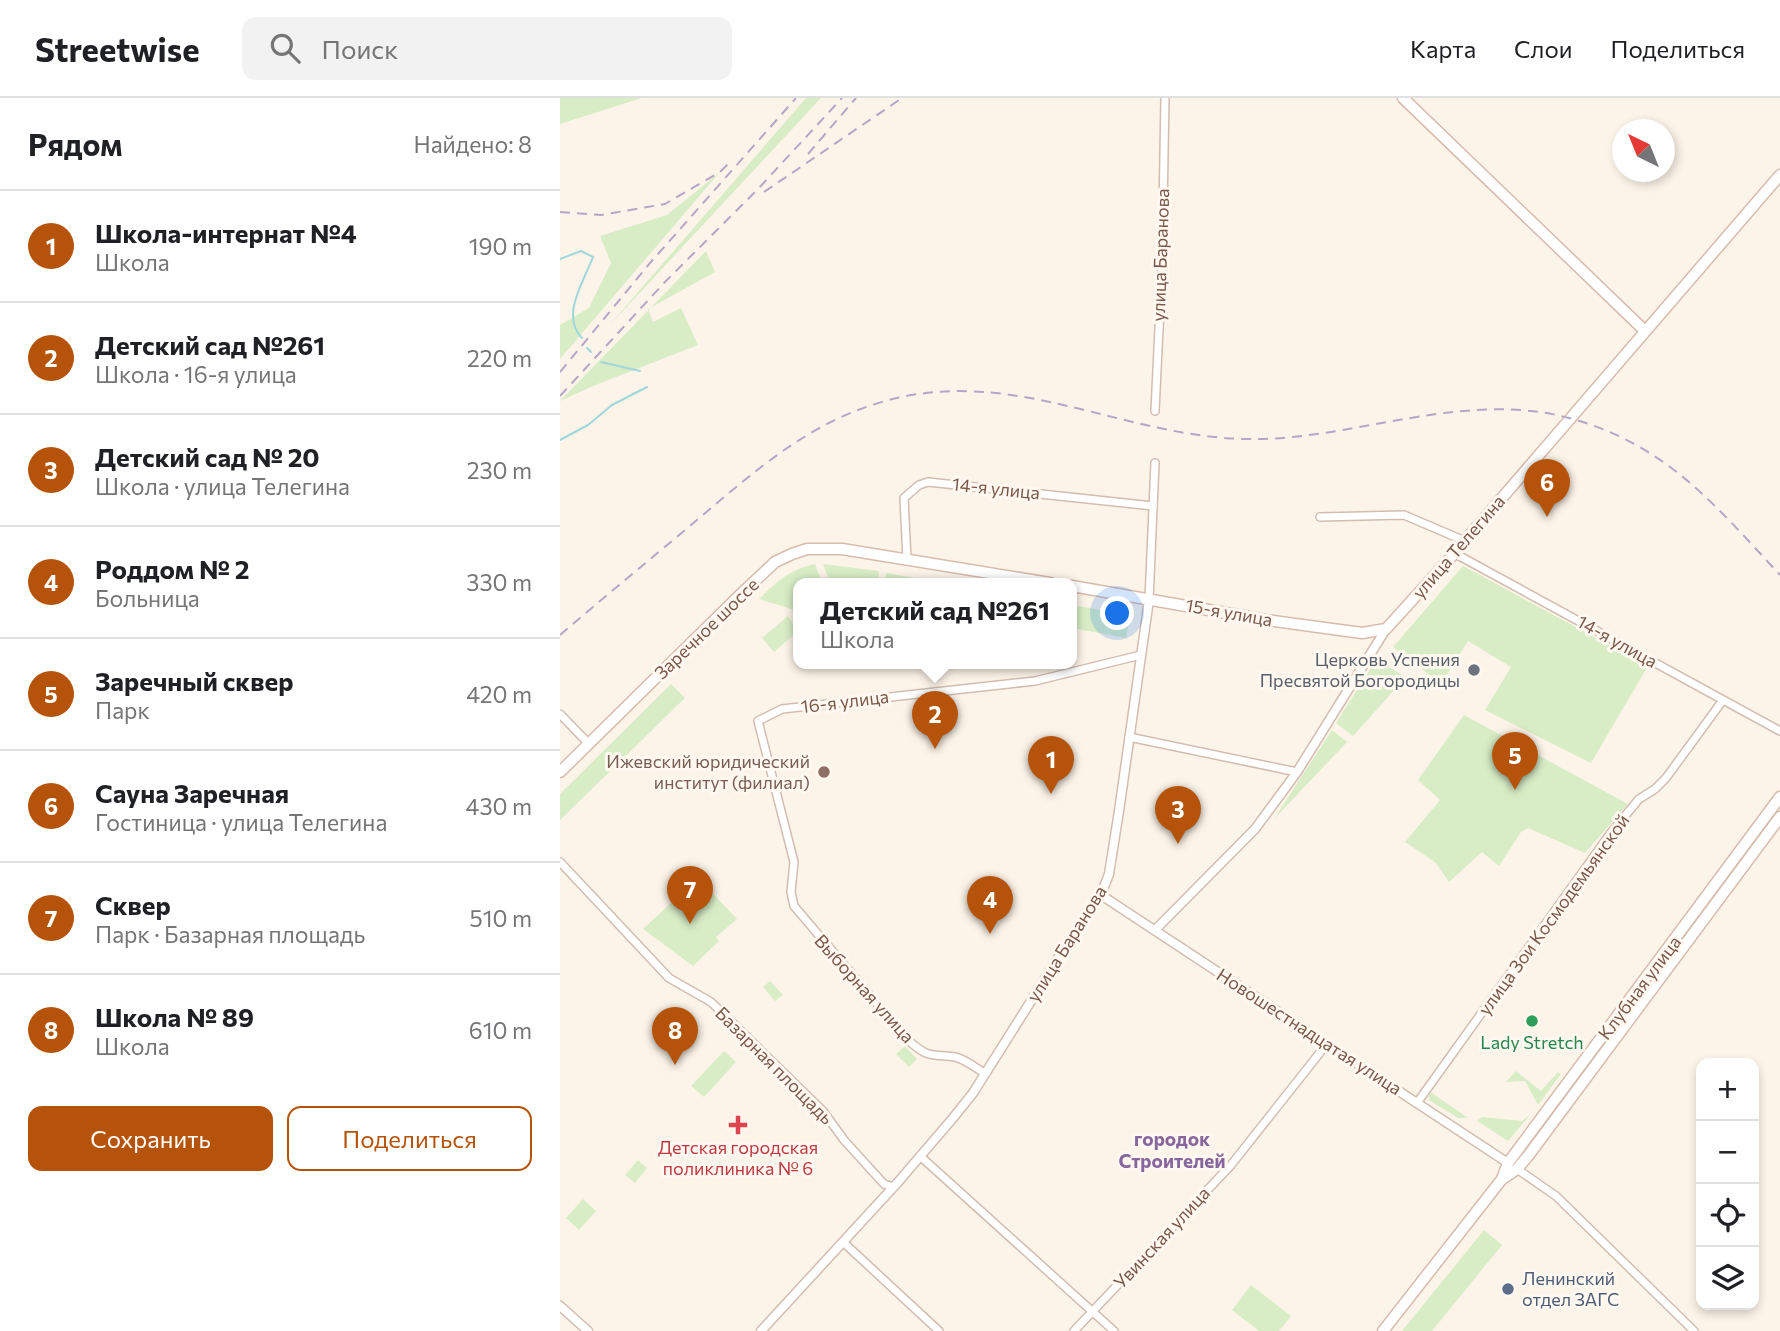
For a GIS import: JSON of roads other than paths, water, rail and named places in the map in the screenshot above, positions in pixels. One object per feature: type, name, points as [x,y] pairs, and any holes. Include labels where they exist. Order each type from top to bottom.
[{"type":"main road","points":[[1403,98],[1645,331]]},
{"type":"main road","name":"улица Телегина","points":[[1386,629],[1454,554],[1780,175]]},
{"type":"main road","name":"Заречное шоссе","points":[[560,772],[775,562],[807,549],[842,549],[907,559]]},
{"type":"main road","points":[[907,559],[1019,578]]},
{"type":"main road","name":"15-я улица","points":[[1077,587],[1362,633],[1386,629]]},
{"type":"main road","name":"Клубная улица","points":[[1513,1166],[1780,797]]},
{"type":"main road","name":"Клубная улица","points":[[1383,1331],[1780,817]]},
{"type":"street","name":"улица Баранова","points":[[1155,411],[1163,267],[1165,98]]},
{"type":"street","name":"улица Баранова","points":[[761,1331],[953,1118],[1101,895],[1109,874],[1149,600],[1155,463]]},
{"type":"street","name":"14-я улица","points":[[907,559],[904,499],[919,485],[928,482],[1153,506]]},
{"type":"street","points":[[1320,517],[1404,515],[1465,541]]},
{"type":"street","name":"14-я улица","points":[[1454,554],[1780,731]]},
{"type":"street","name":"улица Телегина","points":[[1155,930],[1255,829],[1297,772],[1386,629]]},
{"type":"street","name":"16-я улица","points":[[758,721],[782,709],[1035,681],[1141,655]]},
{"type":"street","name":"улица Зои Космодемьянской","points":[[1416,1103],[1590,861],[1639,799],[1656,789],[1666,778],[1723,700]]},
{"type":"street","points":[[560,713],[589,744]]},
{"type":"street","name":"Выборная улица","points":[[758,721],[794,862],[790,892],[794,906],[909,1041],[927,1054],[957,1057],[985,1073]]},
{"type":"street","points":[[1129,737],[1297,772]]},
{"type":"street","name":"Базарная площадь","points":[[560,862],[669,978],[711,1002],[823,1111],[884,1184],[893,1187]]},
{"type":"street","name":"Новошестнадцатая улица","points":[[1101,895],[1513,1166]]},
{"type":"street","name":"Увинская улица","points":[[1074,1331],[1231,1165],[1326,1045]]},
{"type":"street","points":[[920,1156],[1114,1331]]},
{"type":"street","points":[[1513,1166],[1556,1196],[1694,1331]]},
{"type":"street","points":[[843,1242],[939,1331]]},
{"type":"street","points":[[560,1306],[588,1331]]},
{"type":"waterway","points":[[560,259],[581,251],[593,257],[573,309],[576,329],[582,338]]},
{"type":"waterway","points":[[587,348],[591,352]]},
{"type":"waterway","points":[[601,362],[640,371]]},
{"type":"waterway","points":[[560,440],[588,425],[612,405],[647,387]]},
{"type":"railway","points":[[560,372],[650,263],[796,98]]},
{"type":"railway","points":[[560,396],[664,283],[758,189],[842,98]]},
{"type":"railway","points":[[808,154],[856,98]]},
{"type":"railway","points":[[764,192],[902,98]]},
{"type":"railway","points":[[560,212],[601,215],[665,204],[720,172],[731,161]]},
{"type":"railway","points":[[560,635],[733,490],[798,441],[846,415],[872,405],[921,394],[968,391],[1014,395],[1195,435],[1243,439],[1325,433],[1487,409],[1528,411],[1569,418],[1603,429],[1661,461],[1710,501],[1780,575]]},
{"type":"place","name":"Сауна Заречная","points":[[1547,517]]},
{"type":"place","name":"Церковь Успения Пресвятой Богородицы","points":[[1474,670]]},
{"type":"place","name":"Детский сад №261","points":[[935,749]]},
{"type":"place","name":"Ижевский юридический институт (филиал)","points":[[824,772]]},
{"type":"place","name":"Заречный сквер","points":[[1515,790]]},
{"type":"place","name":"Школа-интернат №4","points":[[1051,794]]},
{"type":"place","name":"Детский сад № 20","points":[[1178,844]]},
{"type":"place","name":"Сквер","points":[[690,924]]},
{"type":"place","name":"Роддом № 2","points":[[990,934]]},
{"type":"place","name":"Lady Stretch","points":[[1532,1021]]},
{"type":"place","name":"Школа № 89","points":[[675,1065]]},
{"type":"place","name":"Детская городская поликлиника № 6","points":[[738,1125]]},
{"type":"place","name":"Ленинский отдел ЗАГС","points":[[1508,1289]]},
{"type":"district","name":"городок Строителей","points":[[1172,1150]]}]
